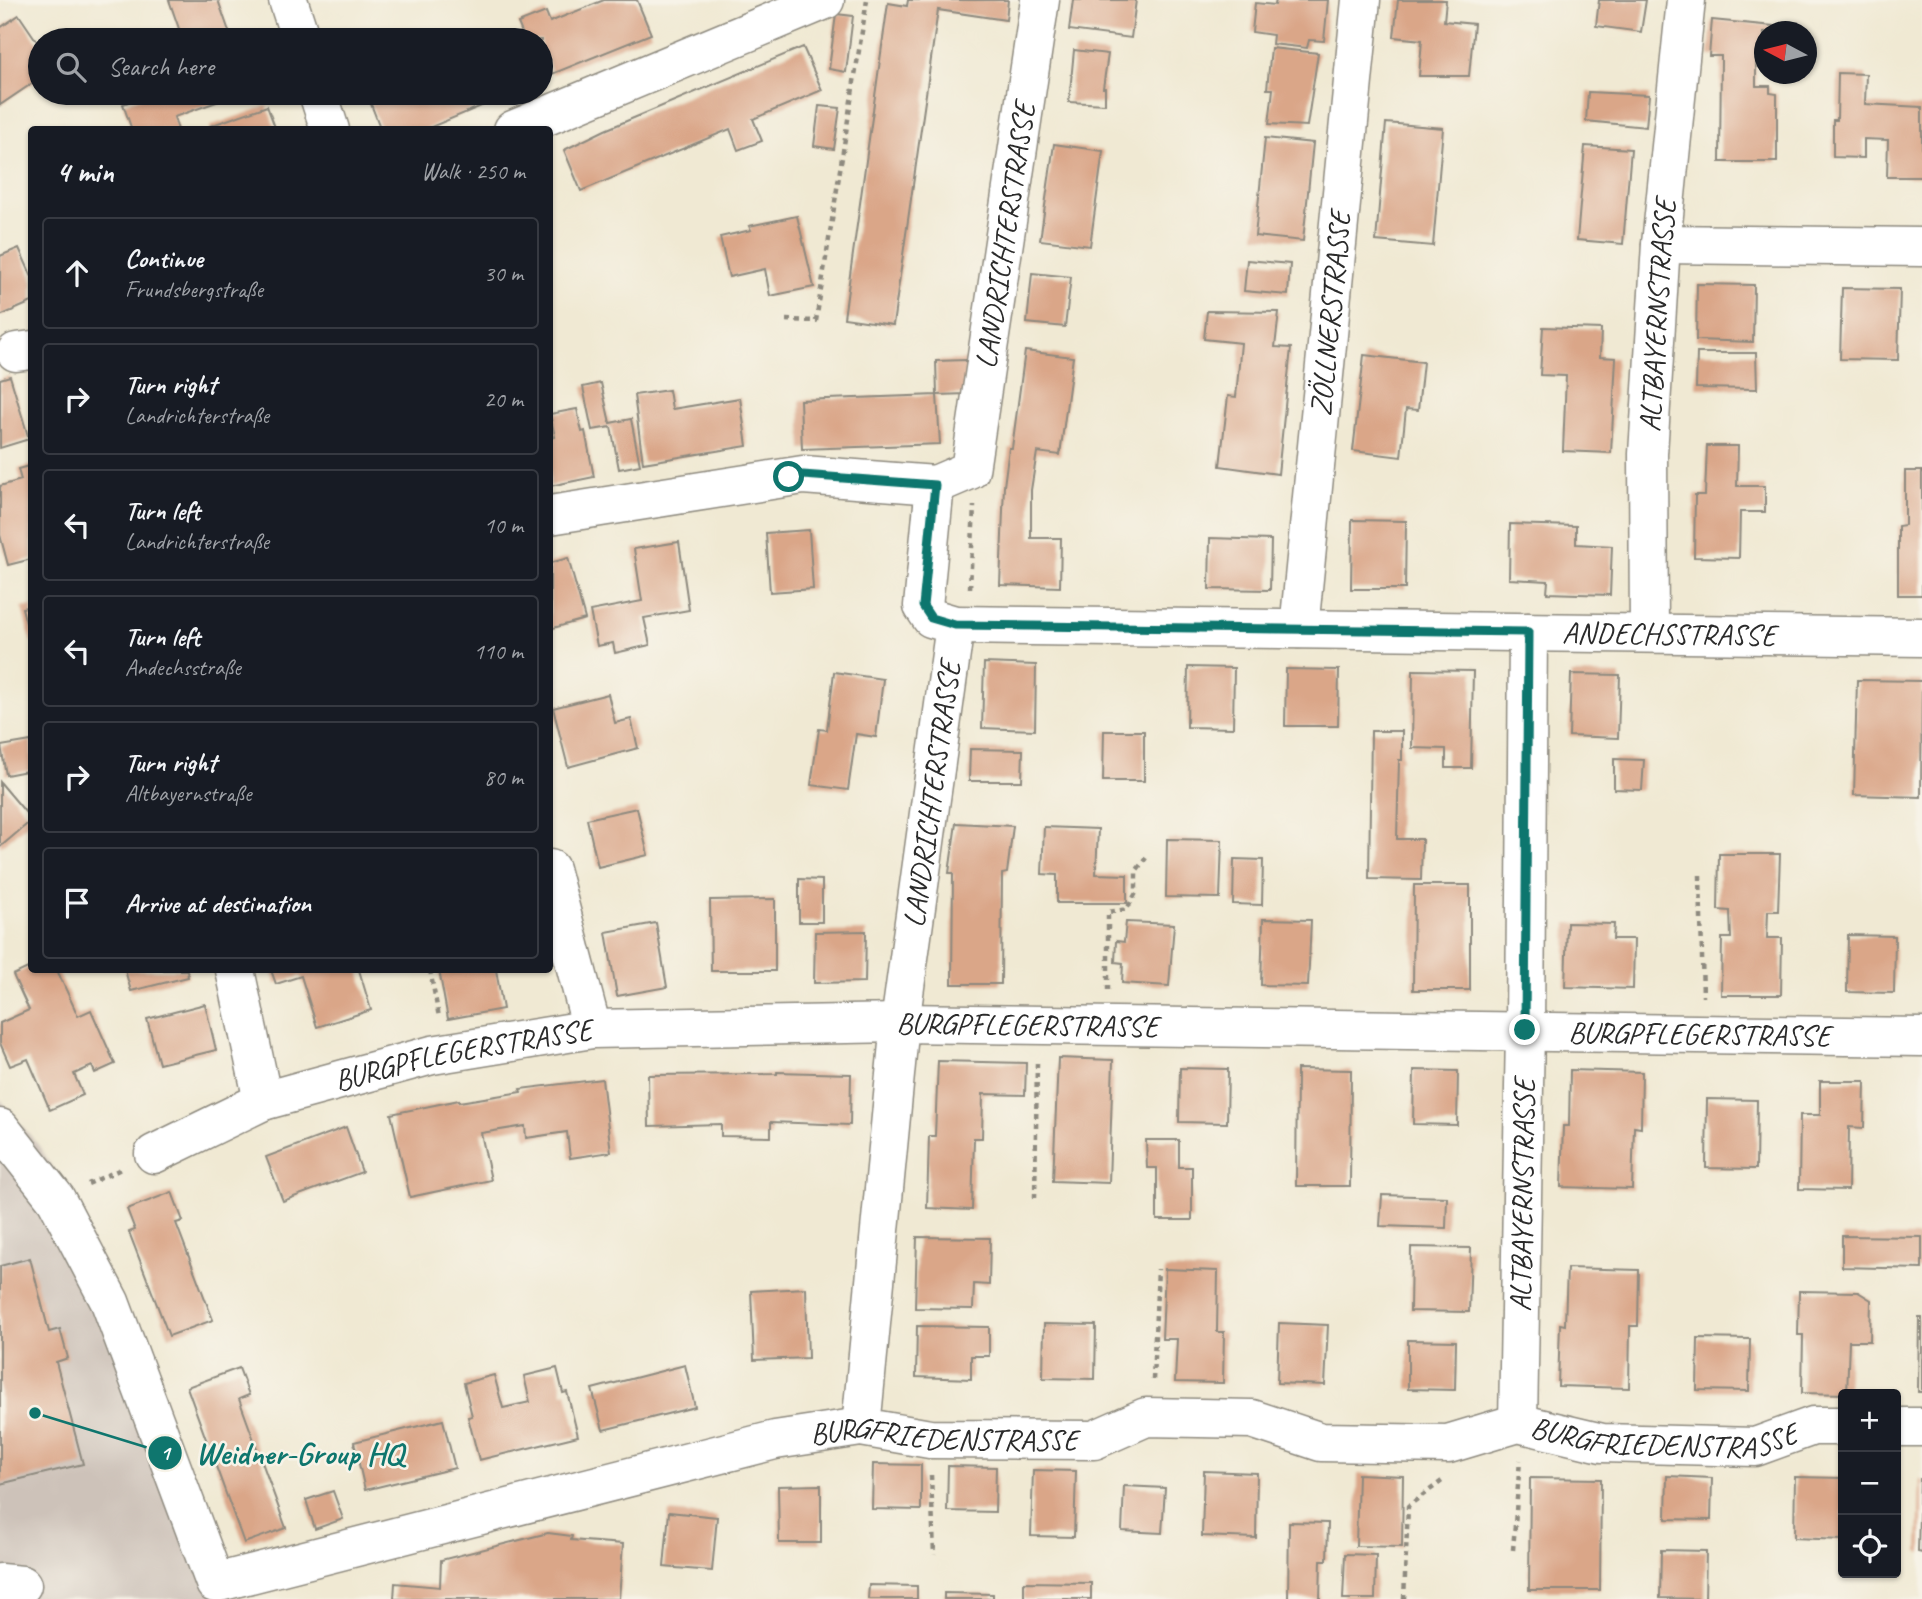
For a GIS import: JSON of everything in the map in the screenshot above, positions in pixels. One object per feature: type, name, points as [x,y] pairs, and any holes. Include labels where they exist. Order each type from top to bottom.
[{"type":"street","points":[[288,0],[297,28]]},
{"type":"street","points":[[523,126],[825,0]]},
{"type":"street","name":"LANDRICHTERSTRASSE","points":[[970,470],[1040,0]]},
{"type":"street","name":"ZÖLLNERSTRASSE","points":[[1299,629],[1361,0]]},
{"type":"street","name":"ALTBAYERNSTRASSE","points":[[1649,632],[1648,454],[1661,244],[1686,0]]},
{"type":"street","points":[[322,105],[329,126]]},
{"type":"street","points":[[1661,244],[1922,247]]},
{"type":"street","points":[[553,515],[803,475],[935,485],[970,470]]},
{"type":"street","name":"LANDRICHTERSTRASSE","points":[[861,1427],[900,1023],[971,625],[931,618],[923,606],[935,485]]},
{"type":"street","name":"ANDECHSSTRASSE","points":[[971,625],[1922,636]]},
{"type":"street","name":"ALTBAYERNSTRASSE","points":[[1521,1424],[1528,632]]},
{"type":"street","points":[[553,880],[592,1029]]},
{"type":"street","points":[[236,973],[263,1101]]},
{"type":"street","name":"BURGPFLEGERSTRASSE","points":[[154,1154],[263,1101],[446,1053],[592,1029],[900,1023],[1922,1037]]},
{"type":"street","points":[[0,1128],[56,1199]]},
{"type":"street","name":"BURGFRIEDENSTRASSE","points":[[56,1199],[110,1302],[215,1583],[775,1440],[861,1427],[930,1438],[1094,1440],[1146,1417],[1252,1419],[1321,1442],[1448,1444],[1521,1424],[1602,1443],[1755,1447],[1813,1426],[1838,1426]]},
{"type":"street","points":[[1901,1427],[1922,1427]]},
{"type":"path","points":[[786,320],[816,321],[867,0]]},
{"type":"path","points":[[970,470],[975,513],[970,592],[971,625]]},
{"type":"path","points":[[1107,1026],[1108,912],[1127,909],[1136,893],[1136,871],[1146,858]]},
{"type":"path","points":[[1700,875],[1704,1033]]},
{"type":"path","points":[[431,973],[446,1053]]},
{"type":"path","points":[[1035,1198],[1038,1025]]},
{"type":"path","points":[[56,1199],[154,1154]]},
{"type":"path","points":[[1146,1417],[1154,1373],[1157,1269]]},
{"type":"path","points":[[1513,1550],[1521,1424]]},
{"type":"path","points":[[930,1438],[934,1555]]},
{"type":"path","points":[[1404,1599],[1408,1506],[1444,1480],[1456,1441]]},
{"type":"shaded area","points":[[0,1099],[39,1146],[82,1217],[216,1599],[0,1599]]},
{"type":"building","points":[[169,0],[218,0],[228,28],[179,28]]},
{"type":"building","points":[[604,0],[637,0],[651,34],[553,74],[553,28],[520,28],[518,23],[546,12],[550,22]]},
{"type":"building","points":[[908,0],[1008,0],[1006,20],[938,10],[893,325],[844,318],[888,3],[907,6]]},
{"type":"building","points":[[1073,0],[1136,0],[1131,38],[1069,30]]},
{"type":"building","points":[[1276,0],[1328,0],[1324,41],[1309,40],[1307,48],[1272,44],[1273,35],[1252,32],[1255,3],[1275,5]]},
{"type":"building","points":[[1398,0],[1446,0],[1444,21],[1474,24],[1469,76],[1419,76],[1422,40],[1394,37]]},
{"type":"building","points":[[1599,0],[1646,0],[1641,32],[1596,26]]},
{"type":"building","points":[[836,14],[853,16],[846,72],[829,69]]},
{"type":"building","points":[[19,15],[28,28],[28,86],[0,105],[0,28]]},
{"type":"building","points":[[1712,20],[1754,24],[1754,84],[1770,86],[1770,93],[1777,94],[1777,162],[1720,162],[1721,56],[1709,56]]},
{"type":"building","points":[[803,47],[822,90],[753,119],[762,141],[738,150],[730,129],[581,191],[564,150],[605,130]]},
{"type":"building","points":[[1271,48],[1318,53],[1307,126],[1269,124],[1273,89],[1267,89]]},
{"type":"building","points":[[1074,50],[1108,54],[1103,88],[1105,104],[1069,102]]},
{"type":"building","points":[[1838,73],[1866,74],[1865,104],[1922,107],[1922,177],[1887,177],[1888,140],[1864,139],[1864,158],[1833,157],[1833,120],[1837,120]]},
{"type":"building","points":[[1588,92],[1649,95],[1646,127],[1586,121]]},
{"type":"building","points":[[123,105],[208,105],[174,117],[177,126],[131,126]]},
{"type":"building","points":[[371,105],[484,105],[434,126],[379,126]]},
{"type":"building","points":[[267,106],[274,126],[210,126]]},
{"type":"building","points":[[819,106],[840,108],[834,149],[814,146]]},
{"type":"building","points":[[1386,123],[1443,128],[1433,246],[1376,241]]},
{"type":"building","points":[[1265,138],[1313,143],[1303,241],[1255,236]]},
{"type":"building","points":[[1054,144],[1103,151],[1090,246],[1040,240]]},
{"type":"building","points":[[1585,146],[1631,149],[1623,244],[1577,240]]},
{"type":"building","points":[[797,216],[814,287],[770,296],[765,269],[729,277],[720,237],[751,230],[749,226]]},
{"type":"building","points":[[19,248],[28,268],[28,304],[0,316],[0,256]]},
{"type":"building","points":[[1247,260],[1290,264],[1288,295],[1244,291]]},
{"type":"building","points":[[1032,273],[1071,277],[1065,327],[1027,323]]},
{"type":"building","points":[[1697,284],[1754,285],[1753,342],[1696,340]]},
{"type":"building","points":[[1842,288],[1900,289],[1898,360],[1840,359]]},
{"type":"building","points":[[1207,311],[1279,312],[1275,347],[1291,348],[1278,474],[1220,466],[1228,396],[1236,397],[1241,343],[1204,339]]},
{"type":"building","points":[[1543,327],[1601,329],[1600,357],[1616,358],[1611,453],[1563,451],[1566,376],[1540,375]]},
{"type":"building","points":[[1025,351],[1073,357],[1060,455],[1037,452],[1031,490],[1031,538],[1061,538],[1060,587],[1000,585],[1004,486]]},
{"type":"building","points":[[1697,353],[1756,353],[1757,389],[1696,388]]},
{"type":"building","points":[[1364,355],[1423,362],[1418,410],[1406,409],[1401,457],[1353,451]]},
{"type":"building","points":[[966,360],[967,394],[937,395],[936,361]]},
{"type":"building","points":[[10,376],[28,439],[0,448],[0,379]]},
{"type":"building","points":[[601,383],[610,423],[631,419],[640,465],[619,469],[611,427],[592,430],[583,387]]},
{"type":"building","points":[[669,390],[672,409],[740,398],[747,446],[643,463],[634,395]]},
{"type":"building","points":[[937,395],[940,444],[802,449],[800,400]]},
{"type":"building","points":[[577,409],[582,432],[585,431],[594,477],[553,485],[553,413]]},
{"type":"building","points":[[1707,446],[1738,446],[1737,486],[1765,486],[1765,512],[1740,512],[1739,558],[1694,557],[1695,495],[1705,495]]},
{"type":"building","points":[[28,466],[28,560],[8,565],[0,535],[0,486],[21,480],[18,469]]},
{"type":"building","points":[[1905,471],[1922,471],[1922,595],[1898,595],[1898,526],[1905,525]]},
{"type":"building","points":[[1352,520],[1406,521],[1405,589],[1351,589]]},
{"type":"building","points":[[1510,524],[1576,526],[1576,544],[1612,546],[1610,595],[1547,593],[1548,581],[1509,579]]},
{"type":"building","points":[[809,530],[813,589],[770,592],[766,533]]},
{"type":"building","points":[[1210,538],[1271,540],[1270,590],[1209,589]]},
{"type":"building","points":[[679,542],[689,610],[644,618],[650,645],[615,653],[613,643],[597,646],[590,611],[642,601],[634,549]]},
{"type":"building","points":[[568,558],[585,619],[553,628],[553,562]]},
{"type":"building","points":[[28,607],[28,631],[22,608]]},
{"type":"building","points":[[984,663],[1036,665],[1035,730],[982,728]]},
{"type":"building","points":[[1188,667],[1234,668],[1233,728],[1187,727]]},
{"type":"building","points":[[1286,669],[1339,670],[1338,726],[1285,726]]},
{"type":"building","points":[[1413,670],[1473,671],[1471,768],[1446,768],[1446,749],[1412,748]]},
{"type":"building","points":[[834,672],[883,679],[876,737],[856,734],[848,790],[811,785],[819,729],[827,730]]},
{"type":"building","points":[[1571,674],[1620,675],[1618,738],[1569,736]]},
{"type":"building","points":[[1857,680],[1922,681],[1921,797],[1854,795]]},
{"type":"building","points":[[608,694],[615,723],[631,719],[638,748],[568,767],[553,708]]},
{"type":"building","points":[[1104,731],[1144,731],[1144,781],[1103,781]]},
{"type":"building","points":[[1371,731],[1402,731],[1397,839],[1422,839],[1421,880],[1369,879]]},
{"type":"building","points":[[28,742],[28,771],[6,775],[1,746]]},
{"type":"building","points":[[970,749],[1023,750],[1022,781],[969,781]]},
{"type":"building","points":[[1614,759],[1644,760],[1642,790],[1614,789]]},
{"type":"building","points":[[0,782],[28,815],[28,823],[0,847]]},
{"type":"building","points":[[637,808],[648,855],[598,867],[587,819]]},
{"type":"building","points":[[956,823],[1013,826],[1007,873],[1002,874],[1001,984],[952,984],[953,873],[949,873]]},
{"type":"building","points":[[1044,827],[1098,829],[1096,874],[1127,875],[1127,903],[1057,903],[1057,875],[1042,874]]},
{"type":"building","points":[[1167,839],[1222,840],[1220,898],[1166,897]]},
{"type":"building","points":[[1719,854],[1780,854],[1778,911],[1768,911],[1767,938],[1782,938],[1781,995],[1721,995],[1722,938],[1731,938],[1730,911],[1718,910]]},
{"type":"building","points":[[1234,859],[1263,860],[1262,905],[1233,904]]},
{"type":"building","points":[[799,879],[822,880],[822,922],[799,922]]},
{"type":"building","points":[[1414,885],[1470,885],[1470,990],[1413,990]]},
{"type":"building","points":[[775,899],[775,971],[711,971],[710,900]]},
{"type":"building","points":[[1263,919],[1311,920],[1308,986],[1261,985]]},
{"type":"building","points":[[1126,922],[1174,924],[1169,986],[1122,983],[1123,963],[1115,962],[1116,941],[1124,942]]},
{"type":"building","points":[[656,923],[667,987],[617,996],[606,932]]},
{"type":"building","points":[[1567,923],[1614,924],[1613,939],[1634,939],[1633,989],[1565,987]]},
{"type":"building","points":[[866,931],[865,982],[814,983],[815,932]]},
{"type":"building","points":[[1848,935],[1895,936],[1894,993],[1847,992]]},
{"type":"building","points":[[28,968],[28,973],[58,973],[78,1016],[91,1010],[115,1064],[95,1073],[92,1066],[74,1074],[83,1095],[50,1110],[28,1059],[10,1066],[0,1043],[0,1023],[29,1010],[13,975]]},
{"type":"building","points":[[126,973],[187,973],[188,977],[131,991]]},
{"type":"building","points":[[272,973],[360,973],[371,1010],[317,1027],[301,976],[276,984]]},
{"type":"building","points":[[440,973],[497,973],[503,1009],[448,1019]]},
{"type":"building","points":[[205,1004],[216,1050],[159,1064],[147,1019]]},
{"type":"building","points":[[1058,1058],[1113,1060],[1109,1183],[1053,1181]]},
{"type":"building","points":[[938,1061],[1026,1063],[1025,1095],[983,1094],[982,1138],[974,1138],[972,1210],[927,1208],[929,1136],[935,1136]]},
{"type":"building","points":[[1180,1068],[1228,1069],[1227,1123],[1179,1122]]},
{"type":"building","points":[[1297,1069],[1351,1070],[1350,1186],[1296,1186]]},
{"type":"building","points":[[1414,1070],[1458,1071],[1457,1125],[1413,1124]]},
{"type":"building","points":[[1570,1070],[1642,1072],[1641,1128],[1634,1127],[1632,1189],[1561,1187],[1563,1126],[1569,1126]]},
{"type":"building","points":[[777,1072],[851,1074],[850,1125],[771,1122],[771,1137],[721,1136],[721,1124],[649,1126],[648,1075]]},
{"type":"building","points":[[602,1079],[611,1152],[570,1158],[567,1132],[526,1138],[525,1126],[481,1133],[491,1180],[410,1197],[391,1114],[459,1100],[521,1092],[520,1089]]},
{"type":"building","points":[[1820,1081],[1865,1081],[1864,1128],[1849,1127],[1848,1190],[1799,1189],[1800,1115],[1820,1115]]},
{"type":"building","points":[[1707,1099],[1757,1100],[1756,1169],[1706,1168]]},
{"type":"building","points":[[346,1127],[362,1172],[283,1201],[266,1157]]},
{"type":"building","points":[[1146,1140],[1179,1140],[1179,1167],[1192,1167],[1192,1220],[1157,1220],[1157,1168],[1147,1168]]},
{"type":"building","points":[[172,1192],[183,1221],[176,1223],[213,1320],[169,1336],[129,1232],[135,1230],[127,1209]]},
{"type":"building","points":[[1382,1195],[1447,1197],[1446,1228],[1380,1226]]},
{"type":"building","points":[[1842,1236],[1922,1237],[1922,1269],[1842,1267]]},
{"type":"building","points":[[917,1237],[990,1238],[989,1285],[974,1284],[973,1309],[915,1308]]},
{"type":"building","points":[[1411,1247],[1471,1248],[1469,1312],[1410,1311]]},
{"type":"building","points":[[30,1258],[49,1332],[60,1329],[68,1358],[56,1362],[83,1464],[0,1484],[0,1266]]},
{"type":"building","points":[[1567,1268],[1639,1270],[1638,1326],[1630,1326],[1629,1388],[1558,1386],[1560,1324],[1565,1325]]},
{"type":"building","points":[[1165,1269],[1218,1271],[1217,1332],[1224,1332],[1223,1383],[1175,1382],[1177,1339],[1162,1339]]},
{"type":"building","points":[[806,1288],[808,1358],[754,1360],[751,1291]]},
{"type":"building","points":[[1799,1291],[1858,1292],[1871,1300],[1870,1341],[1849,1341],[1847,1389],[1838,1389],[1838,1394],[1802,1393],[1803,1335],[1798,1335]]},
{"type":"building","points":[[1919,1318],[1922,1318],[1922,1392],[1918,1392]]},
{"type":"building","points":[[1279,1323],[1328,1325],[1325,1385],[1277,1383]]},
{"type":"building","points":[[1044,1324],[1096,1325],[1095,1379],[1043,1378]]},
{"type":"building","points":[[917,1326],[989,1327],[989,1356],[971,1356],[971,1379],[916,1377]]},
{"type":"building","points":[[1698,1338],[1750,1339],[1749,1391],[1697,1390]]},
{"type":"building","points":[[1408,1340],[1456,1341],[1455,1390],[1408,1389]]},
{"type":"building","points":[[685,1365],[695,1407],[603,1430],[592,1389]]},
{"type":"building","points":[[239,1368],[249,1395],[239,1399],[286,1528],[244,1543],[187,1387]]},
{"type":"building","points":[[557,1368],[563,1393],[567,1392],[578,1436],[479,1460],[468,1417],[472,1416],[464,1383],[494,1375],[503,1408],[530,1402],[524,1376]]},
{"type":"building","points":[[443,1420],[455,1468],[365,1490],[354,1442]]},
{"type":"building","points":[[873,1464],[921,1465],[921,1510],[872,1509]]},
{"type":"building","points":[[948,1466],[996,1467],[995,1512],[947,1511]]},
{"type":"building","points":[[1033,1470],[1076,1471],[1074,1537],[1031,1536]]},
{"type":"building","points":[[1204,1471],[1257,1473],[1256,1538],[1202,1536]]},
{"type":"building","points":[[1358,1474],[1403,1476],[1402,1547],[1356,1546]]},
{"type":"building","points":[[1667,1476],[1712,1478],[1711,1520],[1666,1519]]},
{"type":"building","points":[[1795,1477],[1838,1478],[1838,1540],[1794,1538]]},
{"type":"building","points":[[1530,1478],[1601,1479],[1600,1590],[1529,1590]]},
{"type":"building","points":[[1922,1479],[1922,1553],[1918,1552]]},
{"type":"building","points":[[821,1485],[821,1543],[779,1543],[778,1486]]},
{"type":"building","points":[[1124,1486],[1165,1488],[1162,1533],[1122,1531]]},
{"type":"building","points":[[333,1491],[343,1519],[315,1529],[306,1500]]},
{"type":"building","points":[[669,1512],[717,1517],[712,1571],[664,1567]]},
{"type":"building","points":[[1289,1522],[1328,1523],[1327,1560],[1321,1560],[1320,1599],[1288,1599]]},
{"type":"building","points":[[548,1533],[572,1536],[571,1540],[623,1544],[619,1599],[394,1599],[395,1583],[440,1587],[441,1560]]},
{"type":"building","points":[[1661,1550],[1706,1551],[1705,1599],[1660,1598]]},
{"type":"building","points":[[1345,1554],[1376,1555],[1375,1599],[1343,1599]]},
{"type":"building","points":[[1024,1582],[1091,1583],[1091,1599],[1024,1599]]},
{"type":"building","points":[[869,1585],[917,1586],[917,1599],[868,1599]]},
{"type":"building","points":[[944,1593],[993,1594],[993,1599],[944,1599]]},
{"type":"place","name":"Weidner-Group HQ","points":[[35,1413]]},
{"type":"route","points":[[789,477],[803,475],[935,485],[923,606],[931,618],[955,625],[1528,632],[1525,1030]]}]
